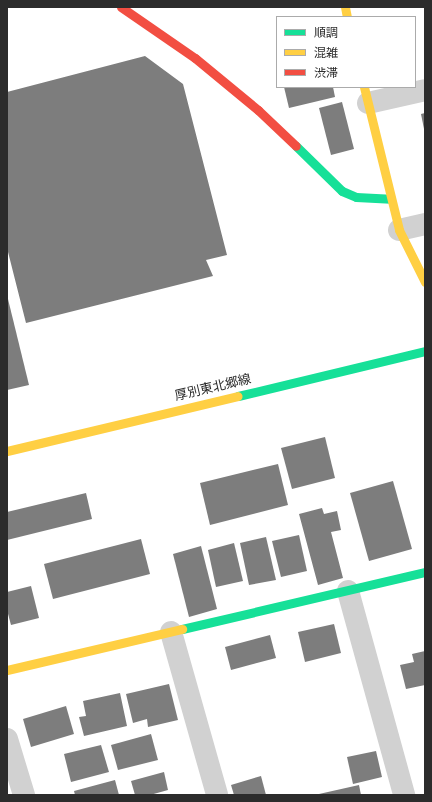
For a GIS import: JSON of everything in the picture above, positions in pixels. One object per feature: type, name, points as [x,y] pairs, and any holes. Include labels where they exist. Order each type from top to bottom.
[{"type":"street","points":[[122,7],[195,58],[258,110],[342,191],[356,197],[390,199]]},
{"type":"street","points":[[425,90],[366,95],[398,230],[425,282]]},
{"type":"street","points":[[398,230],[425,224]]},
{"type":"street","name":"厚別東北郷線","points":[[7,451],[425,351]]},
{"type":"street","points":[[7,670],[425,572]]},
{"type":"street","points":[[348,591],[404,795]]},
{"type":"street","points":[[171,632],[217,795]]},
{"type":"street","points":[[7,739],[24,795]]},
{"type":"building","points":[[145,56],[183,84],[227,255],[206,260],[213,276],[26,323],[7,248],[7,92]]},
{"type":"building","points":[[284,88],[333,88],[335,97],[289,108]]},
{"type":"building","points":[[342,102],[354,149],[331,155],[319,108]]},
{"type":"building","points":[[425,113],[425,129],[424,129],[421,114]]},
{"type":"building","points":[[7,295],[29,385],[7,390]]},
{"type":"building","points":[[325,437],[335,478],[292,489],[281,448]]},
{"type":"building","points":[[278,464],[288,505],[210,525],[200,483]]},
{"type":"building","points":[[393,481],[412,549],[369,561],[350,493]]},
{"type":"building","points":[[86,493],[92,519],[7,540],[7,512]]},
{"type":"building","points":[[322,508],[324,514],[337,511],[341,530],[331,532],[343,578],[318,585],[299,514]]},
{"type":"building","points":[[299,535],[307,571],[281,577],[272,541]]},
{"type":"building","points":[[266,537],[276,580],[249,585],[240,543]]},
{"type":"building","points":[[141,539],[150,574],[53,599],[44,564]]},
{"type":"building","points":[[234,543],[243,581],[216,587],[208,550]]},
{"type":"building","points":[[201,546],[217,609],[189,617],[173,554]]},
{"type":"building","points":[[31,586],[39,618],[11,625],[7,610],[7,592]]},
{"type":"building","points":[[334,624],[341,653],[305,662],[298,632]]},
{"type":"building","points":[[270,635],[276,658],[231,670],[225,647]]},
{"type":"building","points":[[425,651],[425,685],[406,689],[400,665],[414,662],[412,654]]},
{"type":"building","points":[[169,684],[178,720],[148,727],[147,719],[133,723],[126,694]]},
{"type":"building","points":[[120,693],[127,726],[84,736],[79,717],[86,716],[83,701]]},
{"type":"building","points":[[66,706],[74,734],[31,747],[23,719]]},
{"type":"building","points":[[151,734],[158,760],[118,770],[111,745]]},
{"type":"building","points":[[101,745],[109,772],[71,782],[64,754]]},
{"type":"building","points":[[376,751],[382,777],[353,784],[347,757]]},
{"type":"building","points":[[164,772],[168,790],[150,795],[135,795],[131,781]]},
{"type":"building","points":[[261,776],[266,795],[234,795],[231,785]]},
{"type":"building","points":[[115,780],[119,795],[75,795],[74,791]]},
{"type":"building","points":[[359,785],[361,795],[319,795],[319,794]]},
{"type":"traffic: fast","points":[[296,146],[342,191],[356,197],[390,199]]},
{"type":"traffic: fast","points":[[238,396],[425,351]]},
{"type":"traffic: fast","points":[[182,629],[425,572]]},
{"type":"traffic: slow","points":[[345,7],[347,16]]},
{"type":"traffic: slow","points":[[364,88],[399,230],[425,282]]},
{"type":"traffic: slow","points":[[7,451],[238,396]]},
{"type":"traffic: slow","points":[[7,670],[182,629]]},
{"type":"traffic: jam","points":[[121,7],[195,58],[258,110],[296,146]]}]
